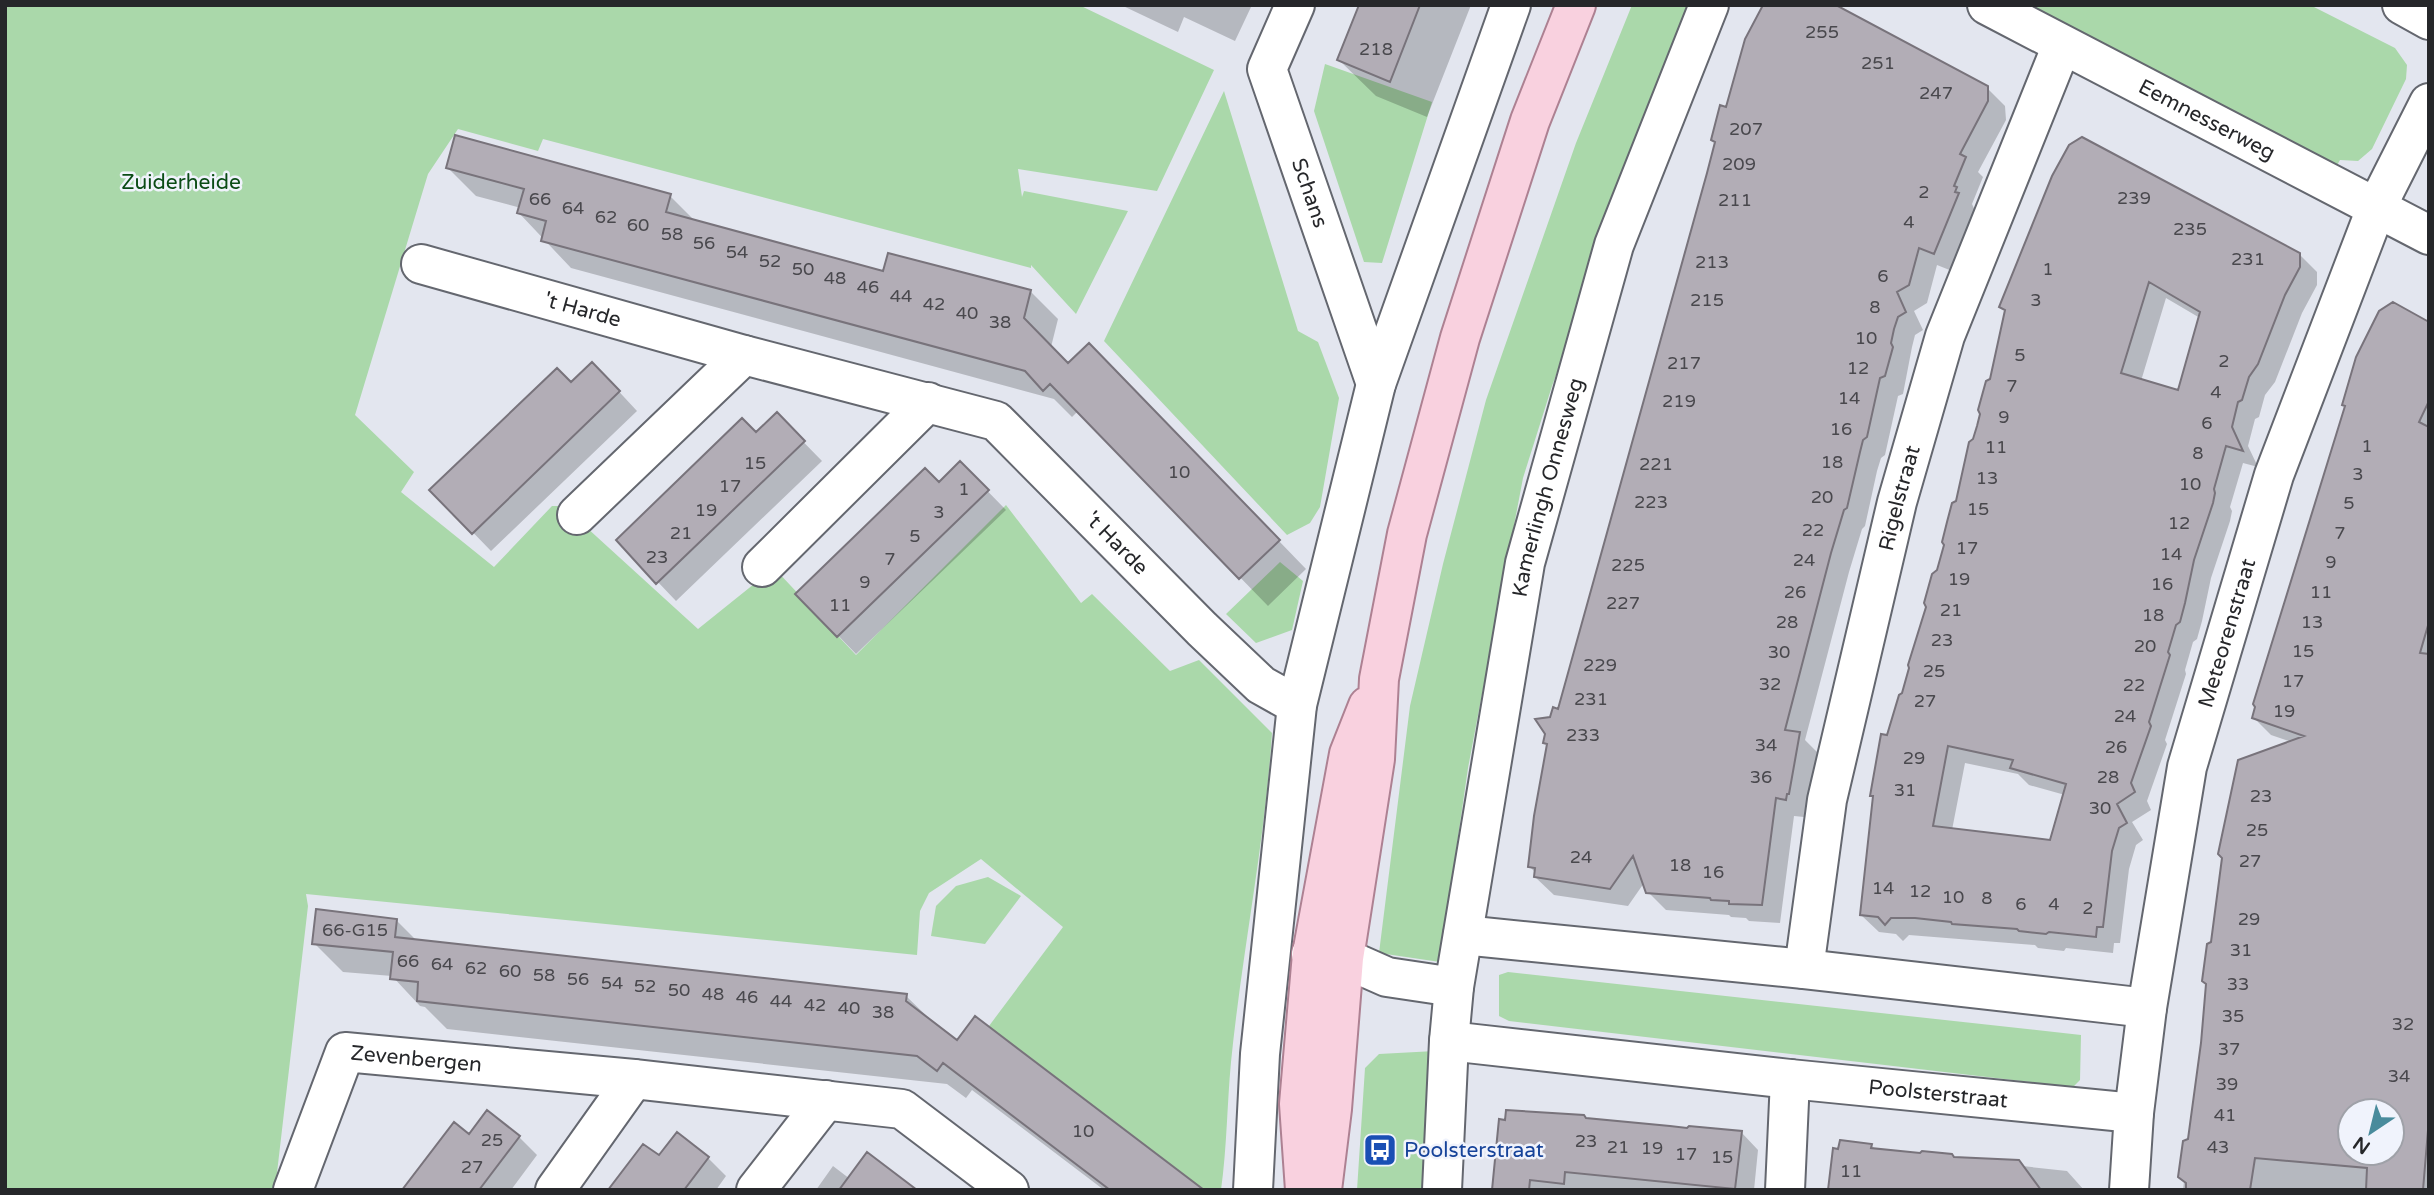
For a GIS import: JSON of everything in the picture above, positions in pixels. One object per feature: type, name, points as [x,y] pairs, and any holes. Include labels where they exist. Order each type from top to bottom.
[{"type":"main road","points":[[1305,1190],[1299,1104],[1328,956],[1349,754],[1379,678],[1407,534],[1460,338],[1530,121],[1576,5]]},
{"type":"main road","points":[[1322,1190],[1332,1109],[1328,956]]},
{"type":"street","name":"Schans","points":[[1295,5],[1267,69],[1376,384]]},
{"type":"street","points":[[1253,1190],[1260,1054],[1297,705],[1376,384],[1511,5]]},
{"type":"street","name":"Kamerlingh Onnesweg","points":[[1442,1190],[1454,987],[1525,563],[1614,245],[1709,5]]},
{"type":"street","name":"Eemnesserweg","points":[[1987,5],[2429,235]]},
{"type":"street","points":[[2402,5],[2429,20]]},
{"type":"street","name":"Rigelstraat","points":[[1804,969],[1827,800],[1897,502],[1945,336],[2062,45]]},
{"type":"street","name":"Meteorenstraat","points":[[2129,1190],[2134,1113],[2147,1008],[2187,767],[2274,475],[2377,206],[2429,103]]},
{"type":"street","name":"'t Harde","points":[[421,264],[744,355],[996,421],[1261,685],[1297,705]]},
{"type":"street","points":[[577,515],[744,355]]},
{"type":"street","points":[[762,567],[928,402]]},
{"type":"street","points":[[1463,935],[1804,969],[2147,1008]]},
{"type":"street","points":[[1272,948],[1328,956],[1387,977],[1454,987]]},
{"type":"street","name":"Poolsterstraat","points":[[1449,1041],[1790,1079],[2134,1113]]},
{"type":"street","name":"Zevenbergen","points":[[293,1190],[345,1052],[634,1079],[902,1109],[1009,1190]]},
{"type":"street","points":[[555,1190],[634,1079]]},
{"type":"street","points":[[1785,1190],[1790,1079]]},
{"type":"street","points":[[756,1190],[826,1100]]},
{"type":"green space","name":"Zuiderheide","points":[[5,5],[1079,5],[1214,70],[1157,191],[1018,169],[1022,197],[1024,191],[1128,211],[1076,314],[1031,265],[1031,268],[543,139],[538,151],[458,129],[428,174],[355,415],[414,472],[401,492],[494,567],[552,506],[563,506],[698,629],[774,568],[856,655],[1006,505],[1081,603],[1092,594],[1170,671],[1199,660],[1272,733],[1264,815],[1231,1062],[1221,1190],[1200,1190],[986,1030],[1063,927],[981,859],[929,893],[920,911],[917,955],[306,894],[308,906],[275,1190],[5,1190]]},
{"type":"green space","points":[[1632,5],[1690,5],[1552,386],[1523,478],[1468,768],[1440,962],[1379,953],[1410,706],[1443,564],[1486,400],[1576,143]]},
{"type":"green space","points":[[2018,5],[2310,5],[2395,48],[2407,65],[2406,79],[2372,149],[2358,161],[2340,160],[2332,174]]},
{"type":"green space","points":[[1325,64],[1432,102],[1382,263],[1364,262],[1314,111]]},
{"type":"green space","points":[[1224,91],[1298,331],[1318,342],[1339,398],[1320,507],[1310,523],[1287,535],[1104,341]]},
{"type":"green space","points":[[1280,562],[1303,581],[1292,630],[1256,643],[1226,614]]},
{"type":"green space","points":[[988,877],[1021,896],[985,944],[931,936],[936,906],[956,886]]},
{"type":"green space","points":[[1508,972],[2081,1035],[2080,1080],[2073,1087],[1509,1021],[1499,1016],[1499,975]]},
{"type":"green space","points":[[1435,1051],[1425,1190],[1357,1190],[1365,1068],[1379,1054]]},
{"type":"building","points":[[1359,5],[1420,5],[1390,82],[1337,60]]},
{"type":"building","points":[[1763,5],[1836,5],[1988,86],[1988,101],[1960,154],[1966,157],[1954,186],[1957,187],[1955,192],[1959,193],[1934,254],[1919,248],[1909,285],[1897,292],[1906,312],[1898,317],[1894,329],[1891,343],[1893,347],[1885,376],[1880,378],[1867,437],[1863,440],[1847,508],[1844,510],[1831,553],[1785,730],[1800,732],[1789,794],[1786,800],[1776,798],[1762,905],[1729,904],[1729,901],[1710,898],[1646,893],[1633,856],[1610,889],[1534,877],[1535,868],[1528,867],[1547,744],[1543,743],[1545,734],[1535,719],[1550,717],[1553,707],[1558,709],[1707,173],[1715,142],[1711,140],[1720,105],[1726,107],[1745,39]]},
{"type":"building","points":[[455,135],[671,194],[666,212],[883,271],[888,253],[1031,290],[1024,318],[1068,363],[1089,343],[1280,540],[1239,579],[1050,384],[1043,391],[1025,371],[541,241],[546,221],[517,213],[524,189],[446,168]]},
{"type":"building","points":[[2082,137],[2300,253],[2300,267],[2285,295],[2258,364],[2249,377],[2242,400],[2238,402],[2232,427],[2243,451],[2226,446],[2214,489],[2213,503],[2194,560],[2180,622],[2176,625],[2168,652],[2170,655],[2149,722],[2151,726],[2131,783],[2135,792],[2117,804],[2127,823],[2119,828],[2112,851],[2103,927],[2097,927],[2096,937],[2049,932],[2046,934],[1915,918],[1891,918],[1885,925],[1878,917],[1860,915],[1873,796],[1870,796],[1881,734],[1887,735],[1899,695],[1902,693],[1926,607],[1924,603],[1932,574],[1937,570],[1952,503],[1956,501],[1969,442],[1973,439],[1977,426],[1980,414],[1978,410],[1986,381],[1990,379],[2005,310],[1999,307],[2052,176],[2069,145]],"holes":[[[2149,282],[2200,312],[2178,390],[2121,373]],[[1948,746],[2013,760],[2010,768],[2066,784],[2050,840],[1933,826]]]},
{"type":"building","points":[[2393,302],[2429,322],[2429,401],[2419,422],[2429,427],[2429,622],[2420,653],[2429,654],[2429,1118],[2423,1190],[2366,1190],[2367,1168],[2356,1167],[2406,1167],[2406,1097],[2336,1097],[2336,1165],[2255,1158],[2250,1190],[2186,1190],[2186,1183],[2178,1177],[2183,1141],[2188,1139],[2201,1043],[2206,984],[2202,981],[2207,944],[2211,942],[2222,858],[2218,854],[2238,760],[2304,736],[2252,718],[2255,707],[2253,704],[2345,406],[2342,405],[2356,357],[2379,311]]},
{"type":"building","points":[[592,362],[620,391],[472,534],[429,490],[557,368],[571,382]]},
{"type":"building","points":[[777,412],[805,441],[656,584],[616,540],[742,418],[756,432]]},
{"type":"building","points":[[960,461],[989,490],[837,637],[795,594],[925,468],[939,482]]},
{"type":"building","points":[[316,909],[397,919],[395,937],[907,994],[906,1001],[957,1040],[975,1016],[1204,1190],[1110,1190],[943,1063],[937,1071],[917,1056],[417,1001],[418,982],[390,979],[393,952],[312,944]]},
{"type":"building","points":[[487,1110],[520,1136],[479,1190],[402,1190],[454,1122],[469,1134]]},
{"type":"building","points":[[1506,1110],[1742,1131],[1735,1189],[1565,1172],[1564,1184],[1530,1180],[1529,1190],[1492,1190],[1499,1119],[1505,1120]]},
{"type":"building","points":[[677,1132],[709,1157],[684,1190],[608,1190],[643,1144],[659,1155]]},
{"type":"building","points":[[1840,1140],[1872,1144],[1871,1148],[1952,1154],[1954,1157],[2019,1160],[2041,1190],[1828,1190],[1833,1148],[1838,1149]]},
{"type":"building","points":[[867,1152],[917,1190],[839,1190]]},
{"type":"place","name":"Poolsterstraat","points":[[1380,1150]]}]
